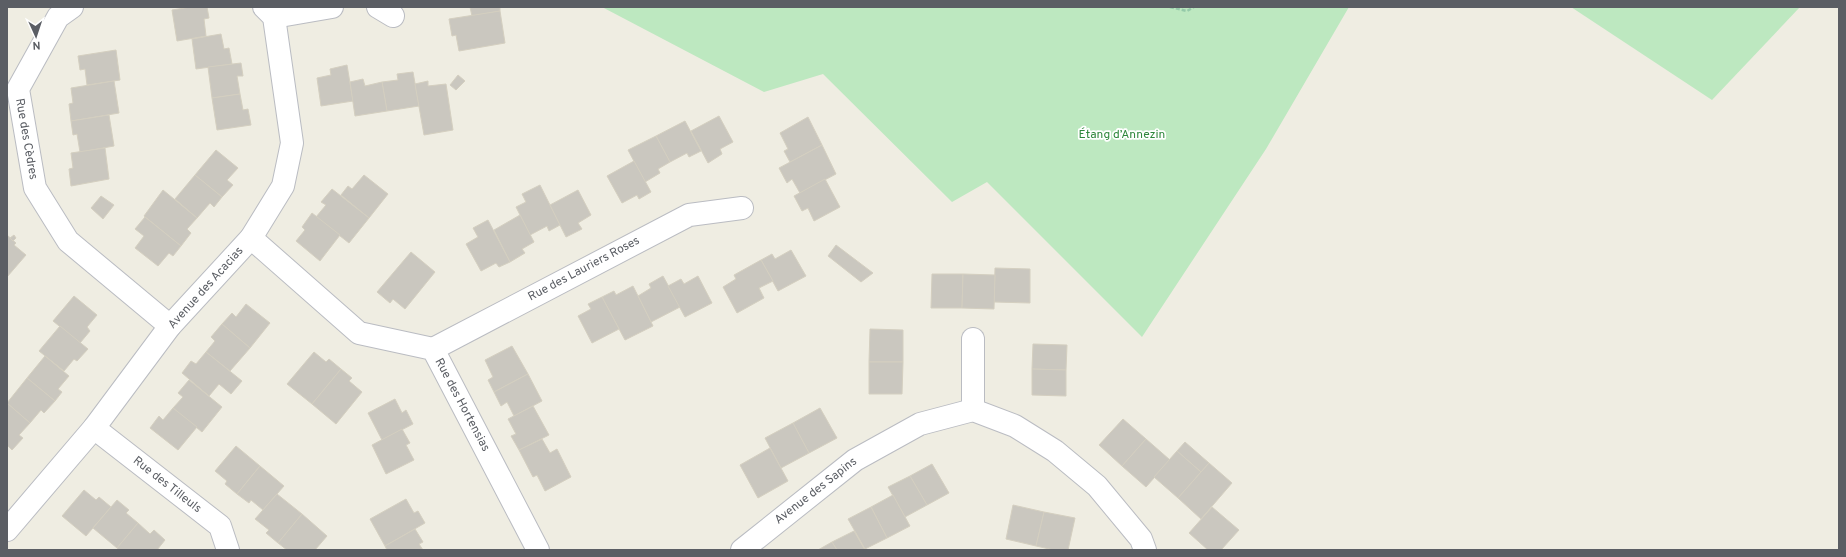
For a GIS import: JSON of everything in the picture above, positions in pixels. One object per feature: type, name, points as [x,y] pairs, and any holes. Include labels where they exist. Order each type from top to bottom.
[{"type":"street","name":"Rue des Cèdres","points":[[72,7],[58,17],[12,90],[35,188],[68,241],[170,326]]},
{"type":"street","points":[[269,12],[332,7]]},
{"type":"street","name":"Avenue des Acacias","points":[[7,530],[94,428],[170,326],[251,238],[283,186],[292,143],[269,12]]},
{"type":"street","name":"Rue des Lauriers Roses","points":[[433,348],[689,215],[742,208]]},
{"type":"street","name":"Rue des Hortensias","points":[[251,238],[359,333],[433,348],[538,550]]},
{"type":"street","points":[[973,340],[973,410],[1015,426],[1055,451],[1097,486],[1141,539],[1145,550]]},
{"type":"street","name":"Avenue des Sapins","points":[[742,550],[855,460],[920,424],[973,410]]},
{"type":"street","name":"Rue des Tilleuls","points":[[94,428],[220,526],[228,550]]},
{"type":"path","points":[[1170,7],[1187,11],[1194,7]]},
{"type":"green space","name":"Étang d’Annezin","points":[[602,7],[1349,7],[1266,149],[1142,337],[987,182],[952,202],[823,74],[764,92]]},
{"type":"green space","points":[[1571,7],[1800,7],[1712,100]]},
{"type":"building","points":[[191,7],[207,7],[209,18],[204,19],[206,36],[177,41],[172,10]]},
{"type":"building","points":[[470,7],[500,7],[500,11],[472,16]]},
{"type":"building","points":[[500,11],[505,43],[459,51],[456,35],[452,36],[449,19]]},
{"type":"building","points":[[221,34],[224,49],[229,48],[232,64],[196,69],[192,39]]},
{"type":"building","points":[[116,50],[120,80],[87,85],[85,69],[80,70],[78,56]]},
{"type":"building","points":[[241,63],[243,76],[237,76],[240,94],[212,98],[208,67]]},
{"type":"building","points":[[347,65],[353,101],[321,106],[317,78],[331,75],[330,69]]},
{"type":"building","points":[[413,72],[419,106],[387,111],[382,82],[398,80],[397,74]]},
{"type":"building","points":[[458,75],[465,81],[456,90],[450,85]]},
{"type":"building","points":[[363,79],[365,86],[382,82],[387,111],[355,116],[350,82]]},
{"type":"building","points":[[114,81],[119,113],[71,121],[69,104],[73,103],[71,88]]},
{"type":"building","points":[[428,81],[428,86],[446,84],[453,130],[424,135],[415,84]]},
{"type":"building","points":[[240,94],[243,110],[248,109],[251,125],[217,130],[212,98]]},
{"type":"building","points":[[109,115],[114,146],[80,152],[77,134],[73,135],[71,121]]},
{"type":"building","points":[[719,116],[733,142],[720,149],[722,154],[708,163],[691,131]]},
{"type":"building","points":[[808,117],[822,145],[790,162],[784,151],[788,149],[780,133]]},
{"type":"building","points":[[685,121],[701,151],[689,157],[687,153],[670,162],[656,136]]},
{"type":"building","points":[[656,136],[670,162],[658,169],[660,173],[645,182],[628,150]]},
{"type":"building","points":[[822,145],[836,174],[800,193],[792,179],[787,183],[779,168]]},
{"type":"building","points":[[105,148],[109,179],[71,186],[69,169],[73,168],[71,153]]},
{"type":"building","points":[[216,150],[238,168],[227,180],[233,185],[222,197],[195,175]]},
{"type":"building","points":[[634,161],[651,192],[639,199],[637,195],[622,203],[607,176]]},
{"type":"building","points":[[195,175],[222,197],[214,207],[210,203],[197,218],[175,199]]},
{"type":"building","points":[[364,175],[388,194],[369,218],[341,195],[348,186],[352,189]]},
{"type":"building","points":[[825,179],[840,207],[814,221],[808,208],[802,211],[794,196]]},
{"type":"building","points":[[540,185],[560,225],[549,231],[547,226],[530,235],[516,207],[526,202],[522,194]]},
{"type":"building","points":[[332,189],[369,218],[349,243],[316,217],[326,205],[321,202]]},
{"type":"building","points":[[163,190],[197,218],[187,229],[191,233],[181,246],[144,216]]},
{"type":"building","points":[[578,190],[591,215],[578,223],[582,229],[566,237],[550,205]]},
{"type":"building","points":[[101,196],[114,205],[103,219],[91,208]]},
{"type":"building","points":[[312,213],[340,235],[320,261],[296,241],[305,230],[302,227]]},
{"type":"building","points":[[520,215],[534,242],[522,249],[525,253],[510,262],[494,230]]},
{"type":"building","points":[[145,217],[181,246],[173,256],[169,253],[158,266],[135,248],[144,236],[135,229]]},
{"type":"building","points":[[488,220],[510,262],[499,267],[496,263],[481,271],[466,244],[478,237],[473,228]]},
{"type":"building","points":[[7,235],[16,243],[14,245],[26,255],[7,277]]},
{"type":"building","points":[[14,235],[16,238],[13,241],[10,238]]},
{"type":"building","points":[[836,245],[873,273],[861,282],[828,256]]},
{"type":"building","points":[[791,250],[806,276],[778,291],[761,260],[772,254],[775,259]]},
{"type":"building","points":[[411,252],[435,272],[405,309],[393,299],[390,303],[377,292]]},
{"type":"building","points":[[761,260],[773,281],[759,288],[764,298],[737,313],[723,287],[736,279],[734,275]]},
{"type":"building","points":[[995,268],[1030,269],[1030,303],[994,302]]},
{"type":"building","points":[[932,274],[963,274],[962,308],[931,308]]},
{"type":"building","points":[[963,274],[995,275],[994,309],[962,308]]},
{"type":"building","points":[[663,276],[680,307],[651,322],[638,296],[651,288],[649,284]]},
{"type":"building","points":[[698,276],[712,303],[685,317],[668,286],[681,279],[684,284]]},
{"type":"building","points":[[633,286],[653,326],[625,340],[602,297],[614,291],[616,295]]},
{"type":"building","points":[[74,296],[97,315],[87,327],[90,331],[80,343],[53,321]]},
{"type":"building","points":[[602,297],[619,329],[592,343],[578,316],[591,309],[588,304]]},
{"type":"building","points":[[246,304],[270,323],[250,348],[222,324],[232,313],[236,317]]},
{"type":"building","points":[[222,324],[250,348],[230,371],[206,352],[215,341],[211,337]]},
{"type":"building","points":[[60,326],[88,349],[77,361],[74,359],[64,371],[39,351]]},
{"type":"building","points":[[870,329],[903,330],[903,362],[869,362]]},
{"type":"building","points":[[1033,344],[1067,345],[1066,370],[1032,369]]},
{"type":"building","points":[[512,346],[528,374],[494,392],[488,380],[493,377],[485,360]]},
{"type":"building","points":[[206,352],[242,381],[231,394],[219,384],[209,396],[182,373],[191,361],[196,364]]},
{"type":"building","points":[[314,352],[326,362],[329,359],[341,369],[312,404],[287,384]]},
{"type":"building","points":[[45,356],[69,376],[58,389],[62,392],[55,401],[27,378]]},
{"type":"building","points":[[869,362],[903,362],[902,394],[869,394]]},
{"type":"building","points":[[341,369],[352,378],[349,381],[362,392],[336,424],[312,404]]},
{"type":"building","points":[[1032,369],[1066,370],[1066,396],[1032,395]]},
{"type":"building","points":[[528,374],[542,401],[514,416],[507,402],[501,406],[494,392]]},
{"type":"building","points":[[27,378],[55,401],[44,413],[41,410],[30,423],[7,403]]},
{"type":"building","points":[[189,380],[222,407],[202,432],[173,408],[183,397],[178,393]]},
{"type":"building","points":[[395,399],[402,413],[406,410],[413,424],[382,440],[368,413]]},
{"type":"building","points":[[7,403],[30,423],[19,435],[23,438],[12,450],[7,445]]},
{"type":"building","points":[[533,406],[549,435],[519,450],[511,436],[516,434],[508,419]]},
{"type":"building","points":[[173,408],[197,427],[178,450],[150,428],[159,416],[163,420]]},
{"type":"building","points":[[820,408],[837,438],[809,453],[793,423]]},
{"type":"building","points":[[1123,419],[1146,439],[1122,466],[1099,445]]},
{"type":"building","points":[[793,423],[809,453],[781,468],[765,438]]},
{"type":"building","points":[[402,429],[410,443],[406,445],[414,460],[386,474],[372,445]]},
{"type":"building","points":[[542,439],[550,453],[557,449],[571,477],[545,491],[537,475],[533,477],[519,450]]},
{"type":"building","points":[[1146,439],[1170,460],[1146,487],[1122,466]]},
{"type":"building","points":[[1185,442],[1209,463],[1201,472],[1177,451]]},
{"type":"building","points":[[236,446],[260,466],[237,494],[225,484],[227,481],[215,471]]},
{"type":"building","points":[[770,448],[788,481],[758,498],[740,465]]},
{"type":"building","points":[[1177,451],[1201,472],[1178,498],[1154,477]]},
{"type":"building","points":[[1209,463],[1232,483],[1201,519],[1178,498]]},
{"type":"building","points":[[932,464],[949,493],[927,505],[910,476]]},
{"type":"building","points":[[260,466],[284,486],[263,510],[251,500],[249,503],[237,494]]},
{"type":"building","points":[[910,476],[927,505],[905,517],[888,487]]},
{"type":"building","points":[[84,490],[96,500],[99,497],[111,507],[86,536],[62,516]]},
{"type":"building","points":[[277,494],[302,514],[278,543],[266,533],[269,530],[255,519]]},
{"type":"building","points":[[893,495],[910,526],[887,538],[871,507]]},
{"type":"building","points":[[406,499],[414,513],[418,511],[425,523],[385,546],[370,519]]},
{"type":"building","points":[[117,500],[129,510],[126,513],[138,523],[117,548],[93,528]]},
{"type":"building","points":[[1013,505],[1044,512],[1036,546],[1006,539]]},
{"type":"building","points":[[871,507],[887,538],[865,549],[848,519]]},
{"type":"building","points":[[1212,507],[1239,530],[1221,550],[1208,550],[1189,533]]},
{"type":"building","points":[[1044,512],[1075,518],[1068,550],[1054,550],[1036,546]]},
{"type":"building","points":[[302,514],[327,536],[315,550],[287,550],[278,543]]},
{"type":"building","points":[[138,523],[150,534],[154,530],[165,540],[157,550],[119,550],[117,548]]},
{"type":"building","points":[[415,529],[423,542],[419,544],[423,550],[387,550],[385,546]]},
{"type":"building","points":[[854,531],[865,550],[837,550],[832,542]]},
{"type":"building","points":[[832,542],[837,550],[818,550]]}]
